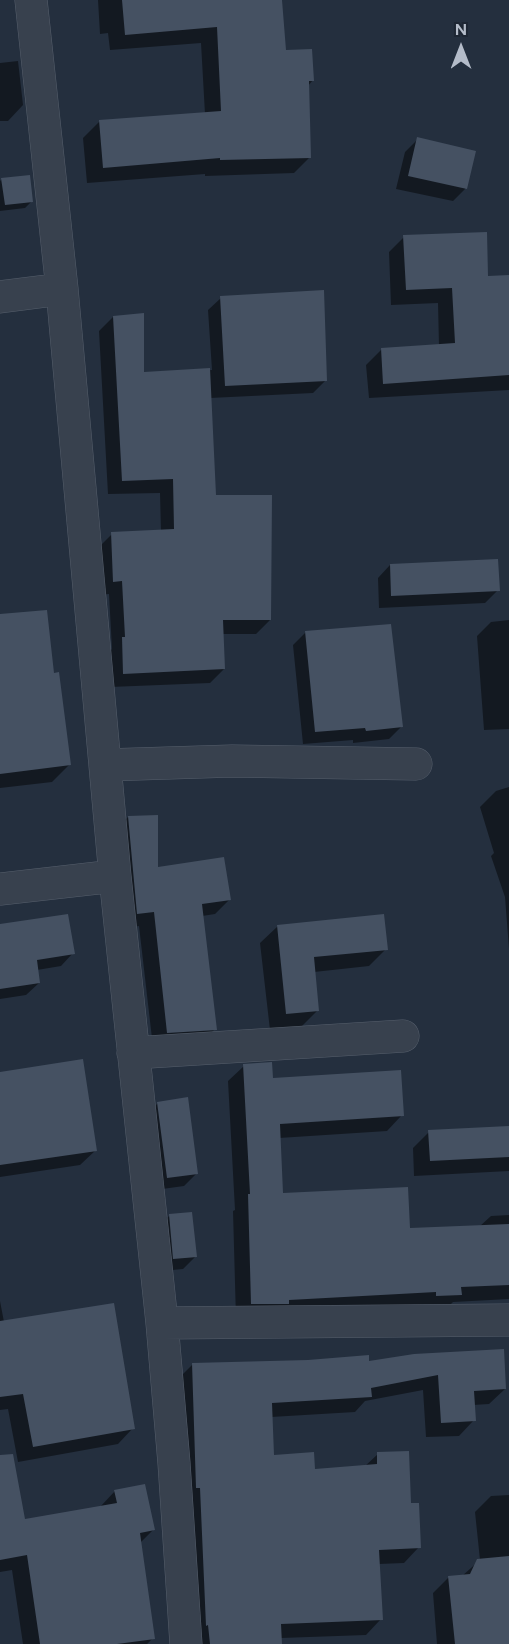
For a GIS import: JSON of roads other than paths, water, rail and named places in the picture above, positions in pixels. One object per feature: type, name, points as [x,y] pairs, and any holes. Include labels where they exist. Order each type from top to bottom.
[{"type":"street","points":[[31,0],[62,289],[115,876],[162,1323],[186,1644]]},
{"type":"street","points":[[0,297],[62,289]]},
{"type":"street","points":[[105,765],[232,761],[416,764]]},
{"type":"street","points":[[0,889],[115,876]]},
{"type":"street","points":[[133,1053],[404,1036]]},
{"type":"street","points":[[162,1323],[509,1320]]}]
